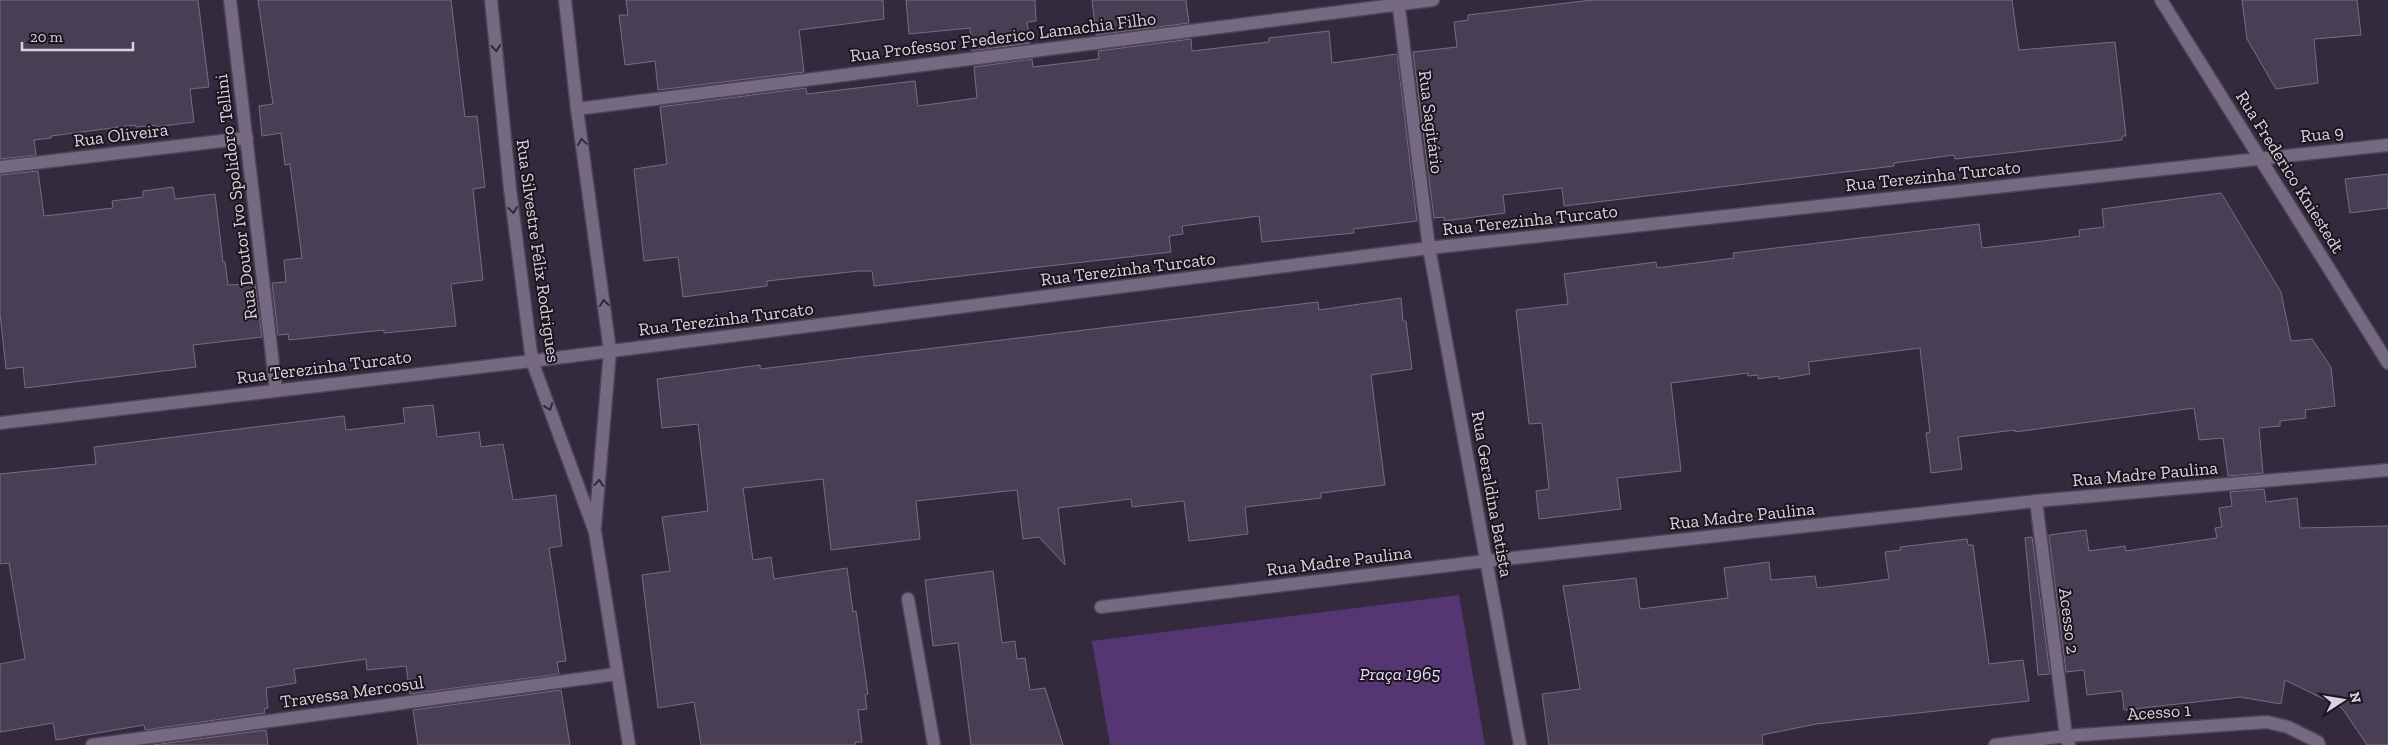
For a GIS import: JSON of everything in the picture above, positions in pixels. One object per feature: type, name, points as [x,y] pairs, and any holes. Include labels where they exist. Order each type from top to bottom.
[{"type":"street","name":"Rua Doutor Ivo Spolidoro Tellini","points":[[230,0],[276,390]]},
{"type":"street","name":"Rua Silvestre Félix Rodrigues","points":[[491,0],[510,189],[532,361],[595,532]]},
{"type":"street","points":[[565,0],[577,109],[610,351],[595,532],[629,745]]},
{"type":"street","name":"Rua Professor Frederico Lamachia Filho","points":[[577,109],[1398,2],[1433,0]]},
{"type":"street","name":"Rua Frederico Kniestedt","points":[[2161,0],[2388,363]]},
{"type":"street","name":"Rua Sagitário","points":[[1398,2],[1430,248]]},
{"type":"street","name":"Rua Oliveira","points":[[0,167],[247,138]]},
{"type":"street","name":"Rua 9","points":[[2260,159],[2388,145]]},
{"type":"street","name":"Rua Terezinha Turcato","points":[[0,423],[532,361],[1430,248],[2260,159]]},
{"type":"street","name":"Rua Geraldina Batista","points":[[1430,248],[1520,745]]},
{"type":"street","name":"Rua Madre Paulina","points":[[1100,607],[1486,561],[2036,501],[2388,470]]},
{"type":"street","name":"Acesso 2","points":[[2036,501],[2067,740]]},
{"type":"street","points":[[908,600],[934,745]]},
{"type":"street","name":"Travessa Mercosul","points":[[92,745],[617,674]]},
{"type":"street","name":"Acesso 1","points":[[1995,745],[2267,722],[2288,727],[2320,745]]},
{"type":"green space","name":"Praça 1965","points":[[1459,595],[1485,745],[1110,745],[1092,641]]},
{"type":"building","points":[[0,0],[198,0],[209,87],[190,89],[194,122],[156,127],[156,125],[136,127],[135,125],[51,136],[51,138],[34,140],[36,155],[0,159]]},
{"type":"building","points":[[258,0],[451,0],[465,117],[477,116],[485,187],[473,189],[483,280],[451,284],[456,326],[384,333],[384,330],[289,340],[288,334],[278,335],[272,283],[286,282],[284,260],[302,258],[290,164],[285,165],[281,133],[262,136],[259,106],[273,104]]},
{"type":"building","points":[[626,0],[883,0],[884,19],[799,30],[804,72],[658,90],[655,61],[625,65],[619,15],[628,15]]},
{"type":"building","points":[[906,0],[1035,0],[1036,21],[1027,22],[1030,43],[972,51],[970,28],[909,34]]},
{"type":"building","points":[[1092,0],[1186,0],[1189,23],[1096,35]]},
{"type":"building","points":[[1592,0],[2012,0],[2019,50],[2115,42],[2126,136],[2122,136],[2122,140],[1955,159],[1954,155],[1894,163],[1894,166],[1564,206],[1562,188],[1503,195],[1505,213],[1444,221],[1444,217],[1434,218],[1413,52],[1457,47],[1454,22],[1468,20],[1468,15]]},
{"type":"building","points":[[2242,0],[2357,0],[2361,35],[2314,39],[2318,83],[2276,89],[2247,39]]},
{"type":"building","points":[[1329,31],[1332,63],[1397,54],[1417,221],[1353,229],[1354,233],[1262,242],[1259,216],[1182,226],[1183,234],[1169,236],[1171,252],[874,286],[872,271],[859,271],[767,281],[767,286],[683,297],[678,257],[644,261],[634,169],[667,164],[660,107],[806,88],[807,94],[915,81],[918,106],[977,98],[974,67],[1032,59],[1033,67],[1099,59],[1098,51],[1191,39],[1192,51],[1269,42],[1269,38]]},
{"type":"building","points":[[38,171],[44,216],[113,208],[112,201],[143,197],[143,191],[173,187],[175,199],[215,194],[223,262],[225,262],[228,285],[255,284],[262,337],[193,345],[196,367],[25,388],[23,367],[6,369],[0,314],[0,175]]},
{"type":"building","points":[[2388,174],[2388,208],[2350,213],[2345,179]]},
{"type":"building","points":[[2221,193],[2281,292],[2291,341],[2312,339],[2331,367],[2335,406],[2305,410],[2306,418],[2280,421],[2280,426],[2259,428],[2263,473],[2228,476],[2223,438],[2199,440],[2194,408],[2015,432],[2015,430],[1958,437],[1962,469],[1931,473],[1926,433],[1930,432],[1920,348],[1808,362],[1810,374],[1779,379],[1779,376],[1758,379],[1758,375],[1748,376],[1748,373],[1671,383],[1681,471],[1617,478],[1621,509],[1539,519],[1536,491],[1549,489],[1542,423],[1529,424],[1516,310],[1568,304],[1564,274],[1656,262],[1657,268],[1734,258],[1733,253],[1979,224],[1982,248],[2043,241],[2080,236],[2079,230],[2104,227],[2102,209]]},
{"type":"building","points":[[1401,298],[1403,321],[1406,321],[1412,369],[1371,375],[1385,485],[1321,493],[1321,498],[1245,507],[1248,534],[1189,541],[1184,501],[1132,507],[1131,499],[1058,508],[1065,565],[1039,537],[1023,539],[1017,490],[916,501],[920,539],[831,550],[823,479],[743,488],[753,560],[771,557],[774,579],[847,568],[853,612],[856,611],[868,694],[865,695],[867,709],[858,710],[862,742],[855,742],[856,745],[701,745],[694,702],[658,708],[642,575],[670,571],[662,517],[708,511],[698,424],[662,428],[657,379],[760,365],[760,369],[1318,302],[1319,310]]},
{"type":"building","points":[[433,405],[437,437],[479,432],[481,447],[503,444],[513,500],[556,495],[562,546],[549,548],[566,661],[557,662],[559,674],[410,694],[406,666],[367,670],[366,659],[294,669],[296,683],[266,688],[268,708],[264,709],[265,713],[145,730],[144,725],[56,740],[53,723],[0,732],[0,664],[25,659],[9,563],[0,564],[0,474],[96,464],[94,447],[344,416],[346,430],[405,423],[403,408]]},
{"type":"building","points":[[2264,489],[2266,502],[2297,498],[2300,528],[2388,526],[2388,745],[2367,745],[2342,708],[2285,680],[2281,704],[2240,697],[2124,710],[2122,691],[2087,695],[2084,670],[2066,672],[2049,535],[2086,530],[2089,551],[2125,546],[2126,551],[2217,538],[2215,528],[2222,527],[2219,508],[2232,506],[2230,492]]},
{"type":"building","points":[[2032,537],[2050,674],[2038,675],[2025,538]]},
{"type":"building","points":[[1967,539],[1968,545],[1973,545],[1989,664],[2023,660],[2029,701],[1816,724],[1762,735],[1763,745],[1549,745],[1542,694],[1580,689],[1563,586],[1636,578],[1640,609],[1728,598],[1724,568],[1769,562],[1771,580],[1815,576],[1817,588],[1889,579],[1885,552],[1901,550],[1900,547]]},
{"type":"building","points":[[993,571],[1002,643],[1015,641],[1017,659],[1025,658],[1030,690],[1045,688],[1063,745],[971,745],[958,643],[933,646],[925,580]]},
{"type":"building","points":[[561,690],[570,745],[418,745],[413,710]]},
{"type":"building","points":[[266,730],[268,745],[153,745]]}]
